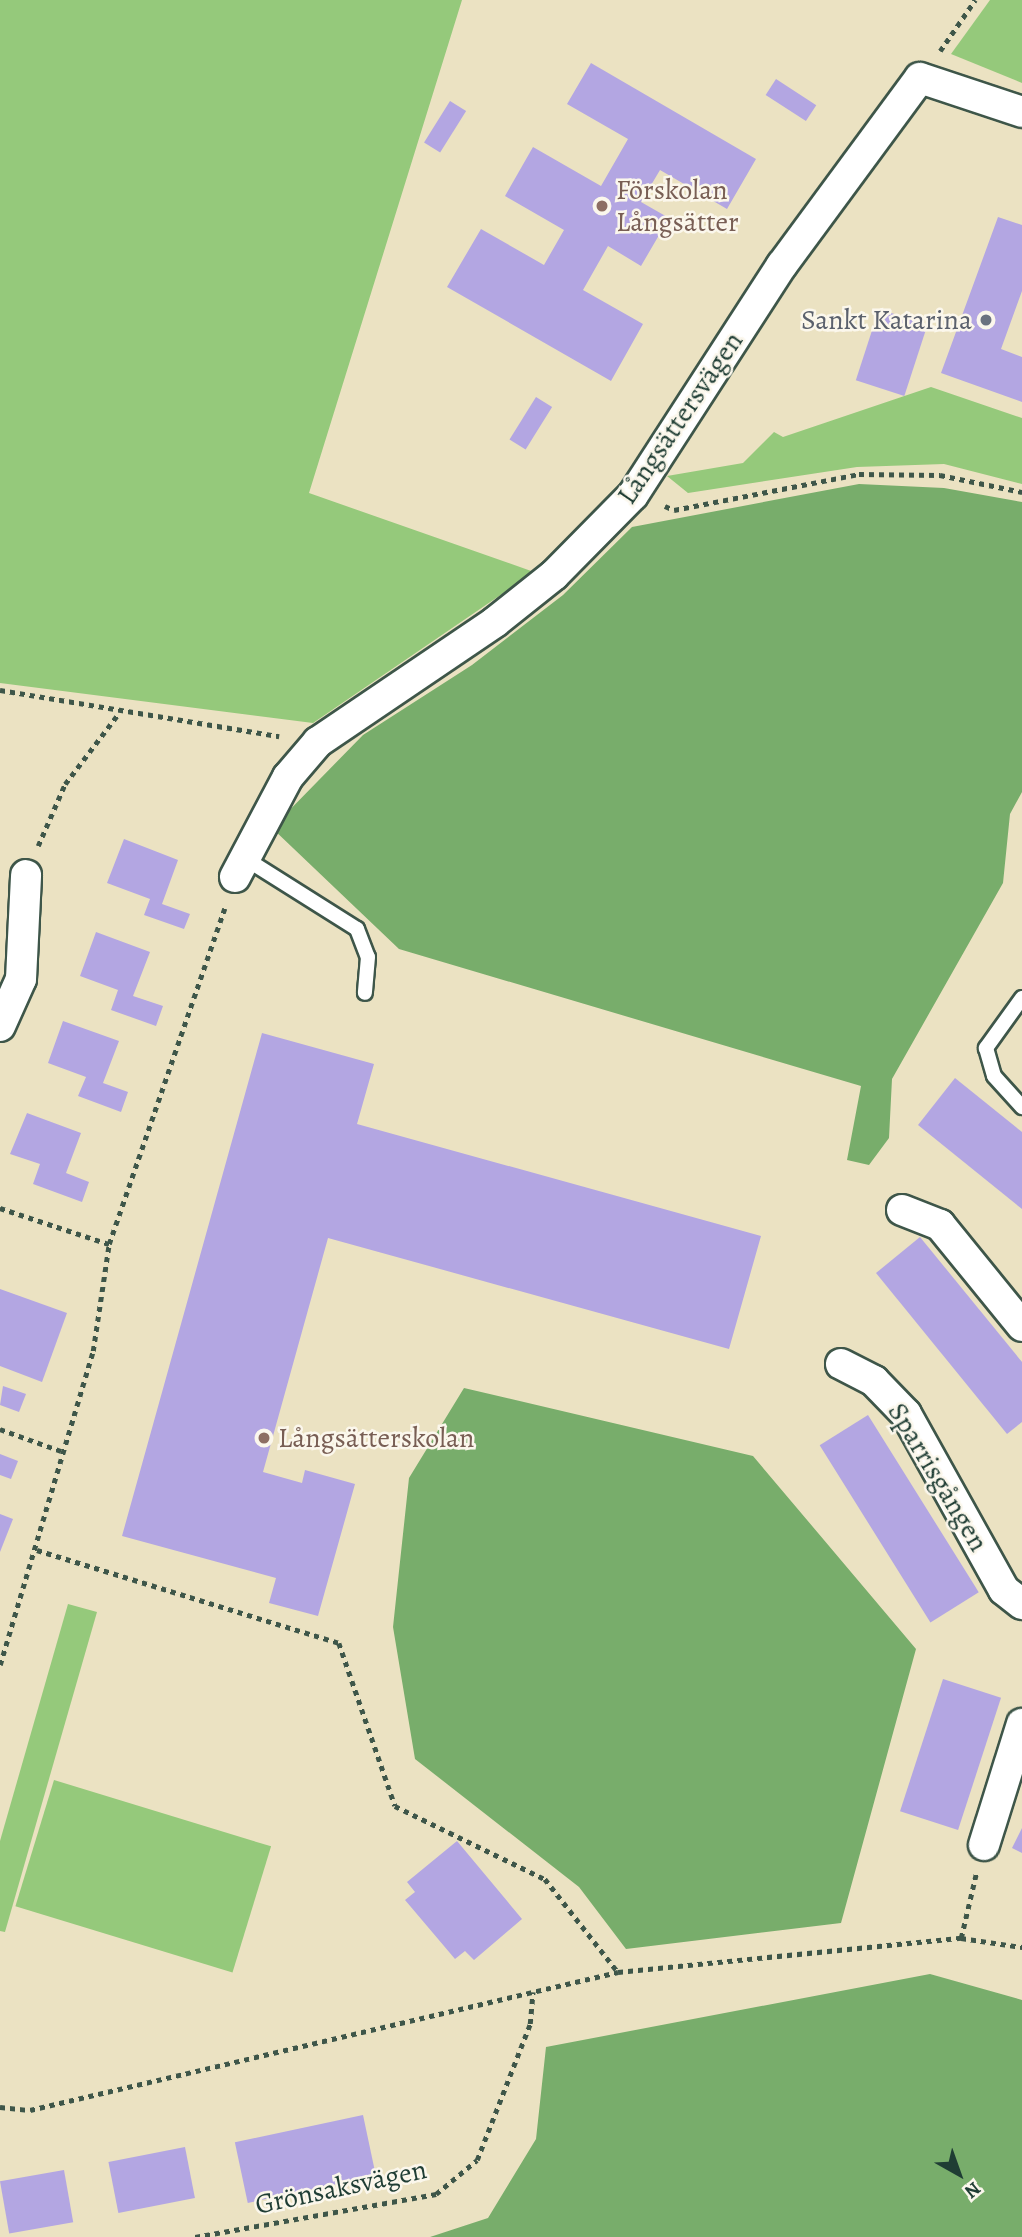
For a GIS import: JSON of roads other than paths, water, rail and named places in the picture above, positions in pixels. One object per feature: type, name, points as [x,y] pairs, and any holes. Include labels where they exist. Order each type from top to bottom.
[{"type":"street","name":"Långsättersvägen","points":[[241,868],[288,777],[318,742],[495,622],[554,575],[633,495],[782,265],[920,78],[1022,112]]},
{"type":"street","points":[[0,1026],[21,979],[26,875]]},
{"type":"street","points":[[902,1210],[940,1225],[1022,1326]]},
{"type":"street","name":"Sparrisgången","points":[[841,1364],[874,1381],[906,1414],[1004,1590],[1022,1604]]},
{"type":"street","points":[[984,1845],[1022,1724]]},
{"type":"lane","points":[[241,868],[357,929],[368,957],[365,993]]},
{"type":"lane","points":[[1018,1002],[992,1034],[986,1060],[1022,1107]]},
{"type":"place","name":"Förskolan Långsätter","points":[[602,206]]},
{"type":"place","name":"Sankt Katarina","points":[[986,320]]},
{"type":"place","name":"Långsätterskolan","points":[[264,1438]]}]
